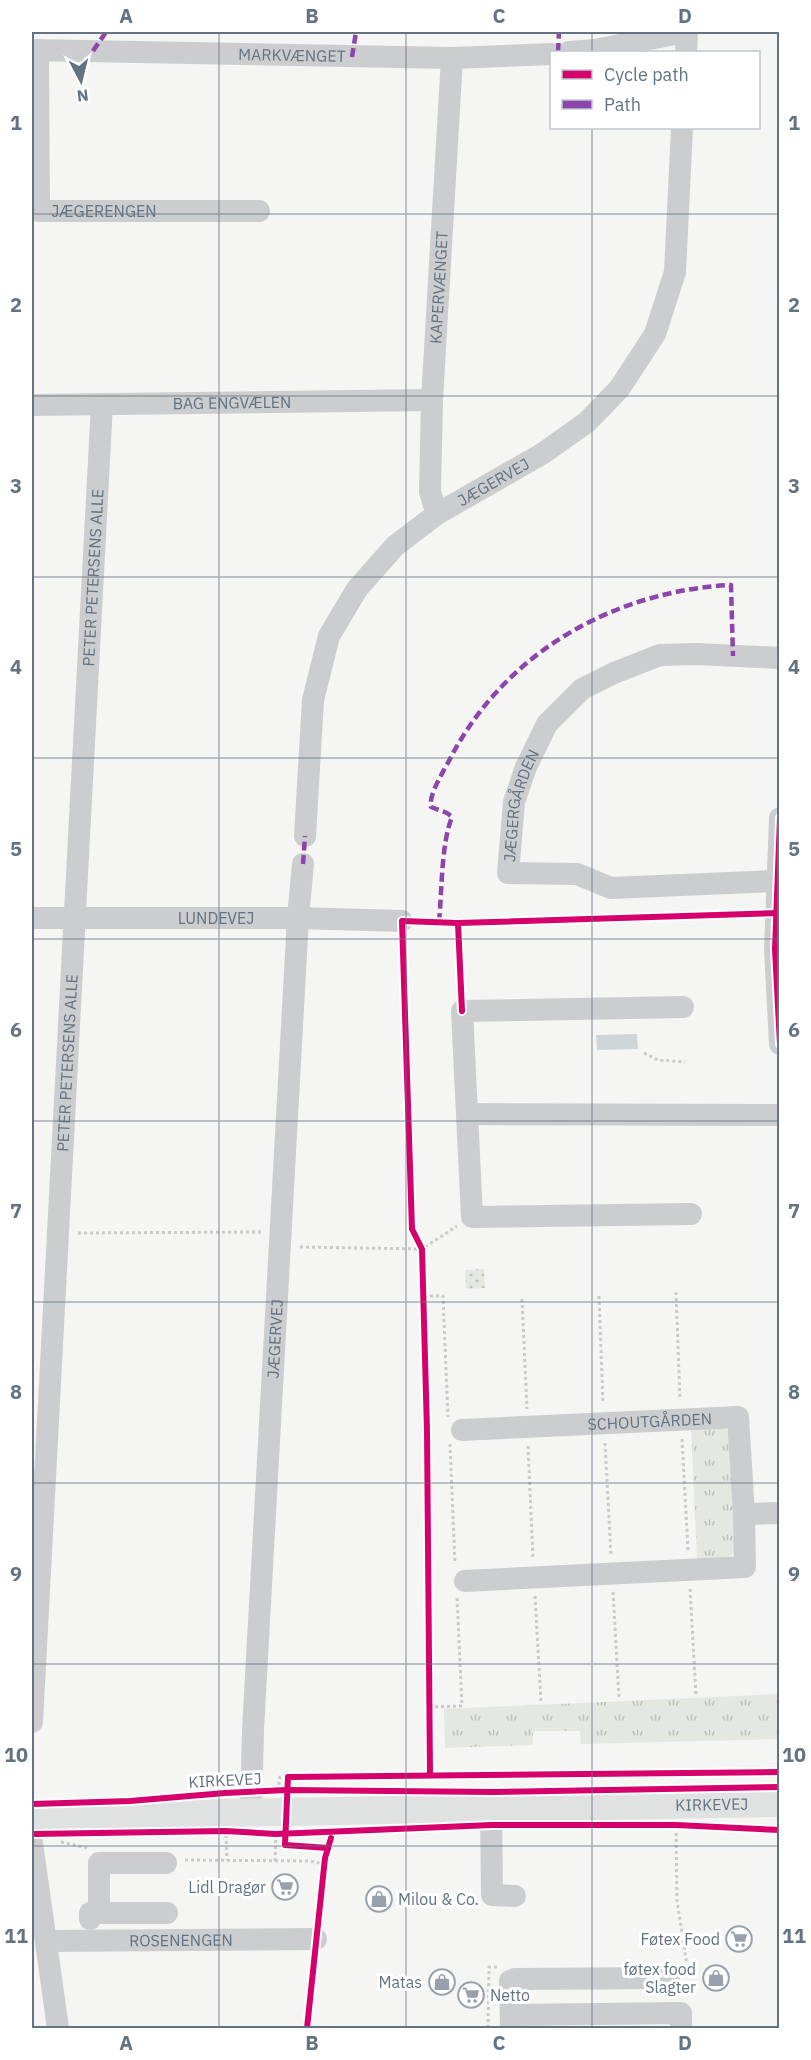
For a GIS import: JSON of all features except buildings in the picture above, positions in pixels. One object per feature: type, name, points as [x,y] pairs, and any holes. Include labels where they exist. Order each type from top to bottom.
[{"type":"main road","name":"KIRKEVEJ","points":[[32,1819],[251,1817],[286,1812],[780,1803]]},
{"type":"street","points":[[582,51],[686,32],[686,51]]},
{"type":"street","name":"MARKVÆNGET","points":[[35,50],[452,58],[550,54]]},
{"type":"street","name":"JÆGERENGEN","points":[[35,50],[39,211],[259,211]]},
{"type":"street","name":"KAPERVÆNGET","points":[[437,514],[430,492],[432,400],[452,58]]},
{"type":"street","name":"JÆGERVEJ","points":[[305,836],[313,700],[329,636],[357,589],[395,546],[437,514],[542,454],[587,422],[619,389],[655,334],[675,272],[682,129]]},
{"type":"street","name":"BAG ENGVÆLEN","points":[[32,405],[432,400]]},
{"type":"street","name":"PETER PETERSENS ALLE","points":[[32,1722],[102,404]]},
{"type":"street","name":"JÆGERGÅRDEN","points":[[776,881],[610,888],[577,874],[508,873],[514,802],[526,767],[547,724],[582,689],[614,673],[660,656],[697,654],[780,658]]},
{"type":"street","points":[[780,818],[775,949],[780,1044]]},
{"type":"street","name":"JÆGERVEJ","points":[[251,1817],[253,1730],[298,918],[303,864]]},
{"type":"street","name":"LUNDEVEJ","points":[[32,918],[298,918],[402,921]]},
{"type":"street","points":[[683,1007],[462,1011],[472,1217],[691,1214]]},
{"type":"street","points":[[467,1114],[780,1115]]},
{"type":"street","name":"SCHOUTGÅRDEN","points":[[456,1430],[738,1417],[744,1514],[745,1567],[461,1581]]},
{"type":"street","points":[[744,1514],[780,1513]]},
{"type":"street","points":[[491,1808],[492,1895],[515,1896]]},
{"type":"street","points":[[32,1843],[58,2028]]},
{"type":"street","points":[[99,1913],[99,1863],[166,1863]]},
{"type":"street","points":[[90,1941],[90,1913],[166,1913]]},
{"type":"street","name":"ROSENENGEN","points":[[47,1941],[316,1939]]},
{"type":"street","points":[[678,1976],[515,1979],[510,1981],[511,2022],[681,2013],[681,2028]]},
{"type":"path","points":[[644,1053],[658,1060],[685,1062]]},
{"type":"path","points":[[58,1233],[281,1240],[422,1249],[472,1217]]},
{"type":"path","points":[[417,1239],[422,1249],[423,1261]]},
{"type":"path","points":[[423,1284],[424,1307]]},
{"type":"path","points":[[676,1292],[696,1695]]},
{"type":"path","points":[[424,1296],[442,1296],[456,1430],[461,1581],[462,1706],[429,1707]]},
{"type":"path","points":[[599,1296],[603,1424],[619,1698]]},
{"type":"path","points":[[522,1299],[541,1702]]},
{"type":"path","points":[[429,1696],[429,1719]]},
{"type":"path","points":[[214,1831],[251,1817],[286,1812],[288,1777],[300,1777]]},
{"type":"path","points":[[664,1825],[687,1826]]},
{"type":"path","points":[[676,1825],[678,1976]]},
{"type":"path","points":[[55,1840],[90,1849],[99,1863]]},
{"type":"path","points":[[166,1863],[174,1860],[325,1861],[323,1875]]},
{"type":"green space","points":[[484,1269],[485,1288],[466,1289],[465,1270]]},
{"type":"green space","points":[[691,1427],[721,1427],[735,1438],[734,1553],[725,1559],[697,1560]]},
{"type":"green space","points":[[779,1694],[779,1739],[581,1744],[580,1731],[533,1731],[533,1745],[445,1748],[444,1709]]},
{"type":"shaded area","points":[[637,1034],[638,1049],[597,1050],[596,1035]]},
{"type":"marked path","points":[[93,51],[106,32]]},
{"type":"marked path","points":[[352,57],[356,32]]},
{"type":"marked path","points":[[558,51],[559,32]]},
{"type":"marked path","points":[[439,922],[444,854],[452,817],[431,807],[432,796],[451,757],[474,720],[502,687],[533,658],[568,634],[605,614],[646,600],[688,590],[731,585],[733,656]]},
{"type":"marked path","points":[[303,864],[305,836]]},
{"type":"cycle path","points":[[780,818],[775,949],[780,1044]]},
{"type":"cycle path","points":[[430,1774],[427,1431],[422,1249],[412,1229],[402,921],[458,923],[780,913]]},
{"type":"cycle path","points":[[458,923],[462,1011]]},
{"type":"cycle path","points":[[328,1848],[285,1845],[288,1777],[780,1772]]},
{"type":"cycle path","points":[[32,1804],[130,1801],[287,1790],[494,1792],[780,1787]]},
{"type":"cycle path","points":[[32,1834],[226,1831],[276,1834],[492,1825],[676,1825],[780,1830]]},
{"type":"cycle path","points":[[307,2028],[325,1858],[331,1838]]},
{"type":"place","name":"Lidl Dragør","points":[[285,1887]]},
{"type":"place","name":"Milou & Co.","points":[[379,1899]]},
{"type":"place","name":"Føtex Food","points":[[739,1939]]},
{"type":"place","name":"føtex food Slagter","points":[[716,1978]]},
{"type":"place","name":"Matas","points":[[442,1982]]},
{"type":"place","name":"Netto","points":[[471,1995]]}]
